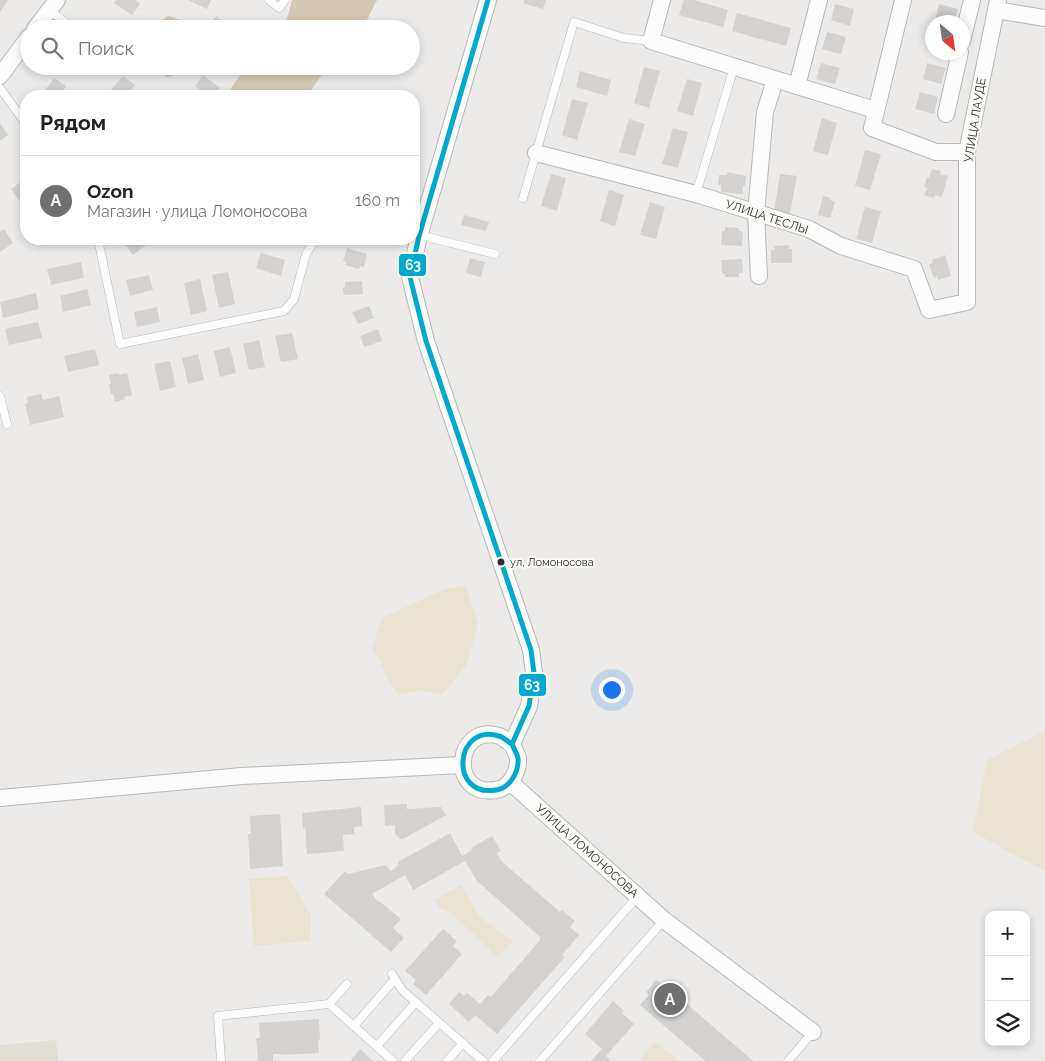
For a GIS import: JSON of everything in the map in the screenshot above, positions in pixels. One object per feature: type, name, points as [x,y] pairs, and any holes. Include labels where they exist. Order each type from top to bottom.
[{"type":"street","points":[[420,224],[488,0]]},
{"type":"street","points":[[662,0],[651,41],[875,110]]},
{"type":"street","points":[[796,86],[818,0]]},
{"type":"street","points":[[903,0],[872,128],[936,152],[967,152]]},
{"type":"street","points":[[968,15],[972,0]]},
{"type":"street","points":[[42,20],[53,5]]},
{"type":"street","points":[[997,5],[1045,18]]},
{"type":"street","name":"УЛИЦА ЛАУДЕ","points":[[967,302],[967,152],[997,5]]},
{"type":"street","points":[[0,76],[20,49]]},
{"type":"street","points":[[946,114],[958,60]]},
{"type":"street","points":[[759,276],[756,213],[765,112],[775,80]]},
{"type":"street","name":"УЛИЦА ТЕСЛЫ","points":[[536,153],[696,194],[809,230],[841,246],[914,269],[929,310],[967,302]]},
{"type":"street","points":[[415,245],[410,277],[418,312],[532,650],[534,673],[529,706],[512,744]]},
{"type":"street","points":[[485,735],[500,736],[512,744],[518,757],[517,770],[510,782],[497,790],[482,790],[469,782],[462,769],[462,765],[463,754],[471,741],[485,735]]},
{"type":"street","points":[[0,798],[242,776],[462,765]]},
{"type":"street","name":"УЛИЦА ЛОМОНОСОВА","points":[[510,782],[664,920],[814,1032]]},
{"type":"lane","points":[[269,0],[279,8],[285,0]]},
{"type":"lane","points":[[53,5],[66,20]]},
{"type":"lane","points":[[523,198],[574,22],[624,38],[651,41]]},
{"type":"lane","points":[[696,194],[734,67]]},
{"type":"lane","points":[[0,88],[20,116]]},
{"type":"lane","points":[[420,235],[495,254]]},
{"type":"lane","points":[[99,245],[120,344],[284,311],[294,299],[306,254],[311,245]]},
{"type":"lane","points":[[0,396],[7,424]]},
{"type":"lane","points":[[493,1061],[638,896]]},
{"type":"lane","points":[[540,1061],[664,920]]},
{"type":"lane","points":[[354,1026],[393,976],[402,990],[484,1061]]},
{"type":"lane","points":[[221,1061],[218,1016],[329,1004],[347,984]]},
{"type":"lane","points":[[377,1046],[416,1002]]},
{"type":"lane","points":[[329,1004],[393,1061]]},
{"type":"lane","points":[[405,1061],[439,1023]]},
{"type":"lane","points":[[788,1061],[814,1032]]},
{"type":"lane","points":[[448,1061],[463,1043]]},
{"type":"shaded area","points":[[292,0],[377,0],[367,20],[287,20]]},
{"type":"shaded area","points":[[168,16],[181,20],[162,20]]},
{"type":"shaded area","points":[[241,75],[322,75],[311,90],[231,90]]},
{"type":"shaded area","points":[[465,585],[478,623],[467,664],[442,695],[419,690],[399,695],[387,678],[372,648],[382,618],[445,589]]},
{"type":"shaded area","points":[[1045,731],[1045,871],[973,832],[987,760]]},
{"type":"shaded area","points":[[287,876],[311,915],[310,941],[254,946],[249,879]]},
{"type":"shaded area","points":[[461,885],[480,917],[513,941],[497,957],[450,912],[440,909],[435,900]]},
{"type":"shaded area","points":[[56,1040],[58,1061],[0,1061],[0,1045]]},
{"type":"shaded area","points":[[655,1042],[680,1061],[644,1061],[641,1058]]},
{"type":"building","points":[[0,0],[8,0],[0,12]]},
{"type":"building","points":[[116,0],[135,0],[140,4],[132,15],[114,3]]},
{"type":"building","points":[[188,0],[211,0],[207,9]]},
{"type":"building","points":[[524,0],[546,0],[543,9],[523,3]]},
{"type":"building","points":[[684,0],[694,0],[728,10],[723,27],[679,15]]},
{"type":"building","points":[[835,4],[854,9],[850,26],[831,20]]},
{"type":"building","points":[[939,4],[958,9],[956,15],[936,15]]},
{"type":"building","points":[[737,13],[791,28],[786,46],[732,31]]},
{"type":"building","points":[[217,16],[221,20],[213,20]]},
{"type":"building","points":[[827,32],[846,37],[841,54],[822,49]]},
{"type":"building","points":[[821,63],[840,68],[835,84],[816,79]]},
{"type":"building","points":[[927,63],[946,68],[941,84],[923,79]]},
{"type":"building","points":[[644,67],[660,71],[649,108],[634,103]]},
{"type":"building","points":[[580,71],[611,80],[607,96],[576,87]]},
{"type":"building","points":[[203,75],[220,88],[218,90],[201,90],[195,86]]},
{"type":"building","points":[[123,76],[135,85],[131,90],[111,90]]},
{"type":"building","points":[[54,78],[66,86],[63,90],[45,90]]},
{"type":"building","points":[[687,79],[702,83],[693,116],[677,111]]},
{"type":"building","points":[[920,92],[938,97],[934,114],[915,109]]},
{"type":"building","points":[[572,99],[588,103],[577,140],[562,135]]},
{"type":"building","points":[[822,118],[837,123],[828,155],[813,151]]},
{"type":"building","points":[[629,119],[645,124],[635,156],[619,152]]},
{"type":"building","points":[[0,123],[8,135],[0,141]]},
{"type":"building","points":[[673,128],[688,132],[678,168],[662,164]]},
{"type":"building","points":[[865,150],[881,154],[870,190],[855,186]]},
{"type":"building","points":[[932,169],[941,171],[940,174],[948,176],[942,197],[935,195],[934,198],[924,195],[927,188],[924,187],[927,177],[929,178]]},
{"type":"building","points":[[727,172],[746,176],[743,194],[721,192],[721,185],[718,185],[719,175],[727,175]]},
{"type":"building","points":[[551,174],[566,178],[557,211],[541,206]]},
{"type":"building","points":[[780,174],[797,176],[790,214],[774,211]]},
{"type":"building","points":[[20,182],[20,202],[11,189]]},
{"type":"building","points":[[609,190],[624,195],[615,226],[600,221]]},
{"type":"building","points":[[823,196],[831,198],[830,200],[835,202],[830,218],[818,215]]},
{"type":"building","points":[[650,202],[665,207],[656,239],[640,235]]},
{"type":"building","points":[[865,207],[881,211],[872,243],[856,239]]},
{"type":"building","points":[[464,215],[489,222],[486,231],[461,225]]},
{"type":"building","points":[[725,227],[739,228],[739,231],[743,232],[742,246],[721,245],[722,231],[725,231]]},
{"type":"building","points":[[4,229],[13,243],[0,252],[0,232]]},
{"type":"building","points":[[126,245],[146,245],[133,255]]},
{"type":"building","points":[[789,245],[789,249],[792,249],[792,263],[771,263],[771,250],[775,249],[774,246]]},
{"type":"building","points":[[347,248],[367,254],[364,267],[360,266],[359,269],[345,265],[346,262],[343,261]]},
{"type":"building","points":[[261,253],[285,260],[281,276],[256,268]]},
{"type":"building","points":[[945,255],[951,276],[938,280],[937,276],[934,278],[929,264],[933,263],[932,260]]},
{"type":"building","points":[[470,258],[485,262],[481,277],[466,273]]},
{"type":"building","points":[[742,259],[743,273],[739,273],[739,277],[725,277],[725,274],[722,274],[721,260]]},
{"type":"building","points":[[81,262],[84,278],[51,285],[47,269]]},
{"type":"building","points":[[228,272],[235,304],[219,308],[212,275]]},
{"type":"building","points":[[149,275],[153,290],[130,296],[126,280]]},
{"type":"building","points":[[200,279],[207,311],[191,315],[184,283]]},
{"type":"building","points":[[362,281],[363,294],[344,295],[343,288],[345,287],[345,282]]},
{"type":"building","points":[[87,289],[91,305],[63,312],[60,296]]},
{"type":"building","points":[[36,293],[39,309],[3,318],[0,302]]},
{"type":"building","points":[[369,306],[374,318],[358,324],[352,312]]},
{"type":"building","points":[[157,307],[160,322],[137,327],[134,312]]},
{"type":"building","points":[[38,322],[42,338],[9,345],[5,329]]},
{"type":"building","points":[[378,329],[382,341],[364,347],[360,336]]},
{"type":"building","points":[[292,333],[298,359],[281,362],[275,336]]},
{"type":"building","points":[[259,340],[265,367],[249,370],[243,344]]},
{"type":"building","points":[[230,347],[236,373],[220,377],[214,351]]},
{"type":"building","points":[[95,349],[99,365],[68,372],[64,356]]},
{"type":"building","points":[[198,354],[204,380],[188,384],[182,358]]},
{"type":"building","points":[[170,361],[176,387],[160,391],[154,364]]},
{"type":"building","points":[[119,373],[119,375],[127,373],[132,395],[115,402],[109,385],[111,384],[109,375]]},
{"type":"building","points":[[41,394],[43,400],[59,396],[64,417],[30,425],[25,404],[28,403],[27,397]]},
{"type":"building","points":[[407,804],[407,809],[441,807],[446,815],[400,839],[395,834],[395,825],[385,826],[384,805]]},
{"type":"building","points":[[361,807],[362,826],[354,827],[354,834],[343,835],[344,851],[307,854],[302,813]]},
{"type":"building","points":[[280,814],[283,866],[250,869],[248,834],[251,834],[250,816]]},
{"type":"building","points":[[450,833],[462,856],[472,850],[471,848],[492,836],[501,851],[497,853],[501,861],[560,912],[562,910],[575,921],[570,927],[579,935],[562,955],[565,957],[497,1034],[475,1015],[469,1022],[449,1004],[459,992],[464,996],[467,993],[480,1004],[488,995],[491,997],[540,940],[540,937],[476,880],[465,861],[413,890],[405,875],[372,894],[378,902],[401,919],[393,928],[404,938],[391,952],[324,894],[345,871],[348,874],[386,865],[391,871],[399,865],[398,862]]},
{"type":"building","points":[[443,929],[457,941],[453,946],[462,954],[426,995],[413,984],[416,980],[405,971]]},
{"type":"building","points":[[656,980],[671,993],[672,991],[753,1061],[705,1061],[640,1005],[649,995],[646,992]]},
{"type":"building","points":[[613,1001],[634,1024],[606,1056],[611,1061],[591,1061],[602,1049],[585,1034]]},
{"type":"building","points":[[319,1019],[319,1053],[273,1054],[273,1061],[258,1061],[256,1038],[260,1038],[259,1023]]},
{"type":"building","points":[[360,1049],[373,1061],[350,1061]]},
{"type":"transit line","name":"63","points":[[420,233],[488,0]]},
{"type":"transit line","name":"63","points":[[417,245],[410,277],[426,341],[531,650],[534,673],[529,706],[512,744]]},
{"type":"transit line","name":"63","points":[[484,735],[499,736],[512,744],[518,758],[518,763],[515,774],[509,783],[496,790],[481,789],[470,783],[464,773],[463,761],[466,749],[473,740],[484,735]]},
{"type":"place","name":"ул, Ломоносова","points":[[501,562]]},
{"type":"place","name":"Ozon","points":[[670,999]]}]
